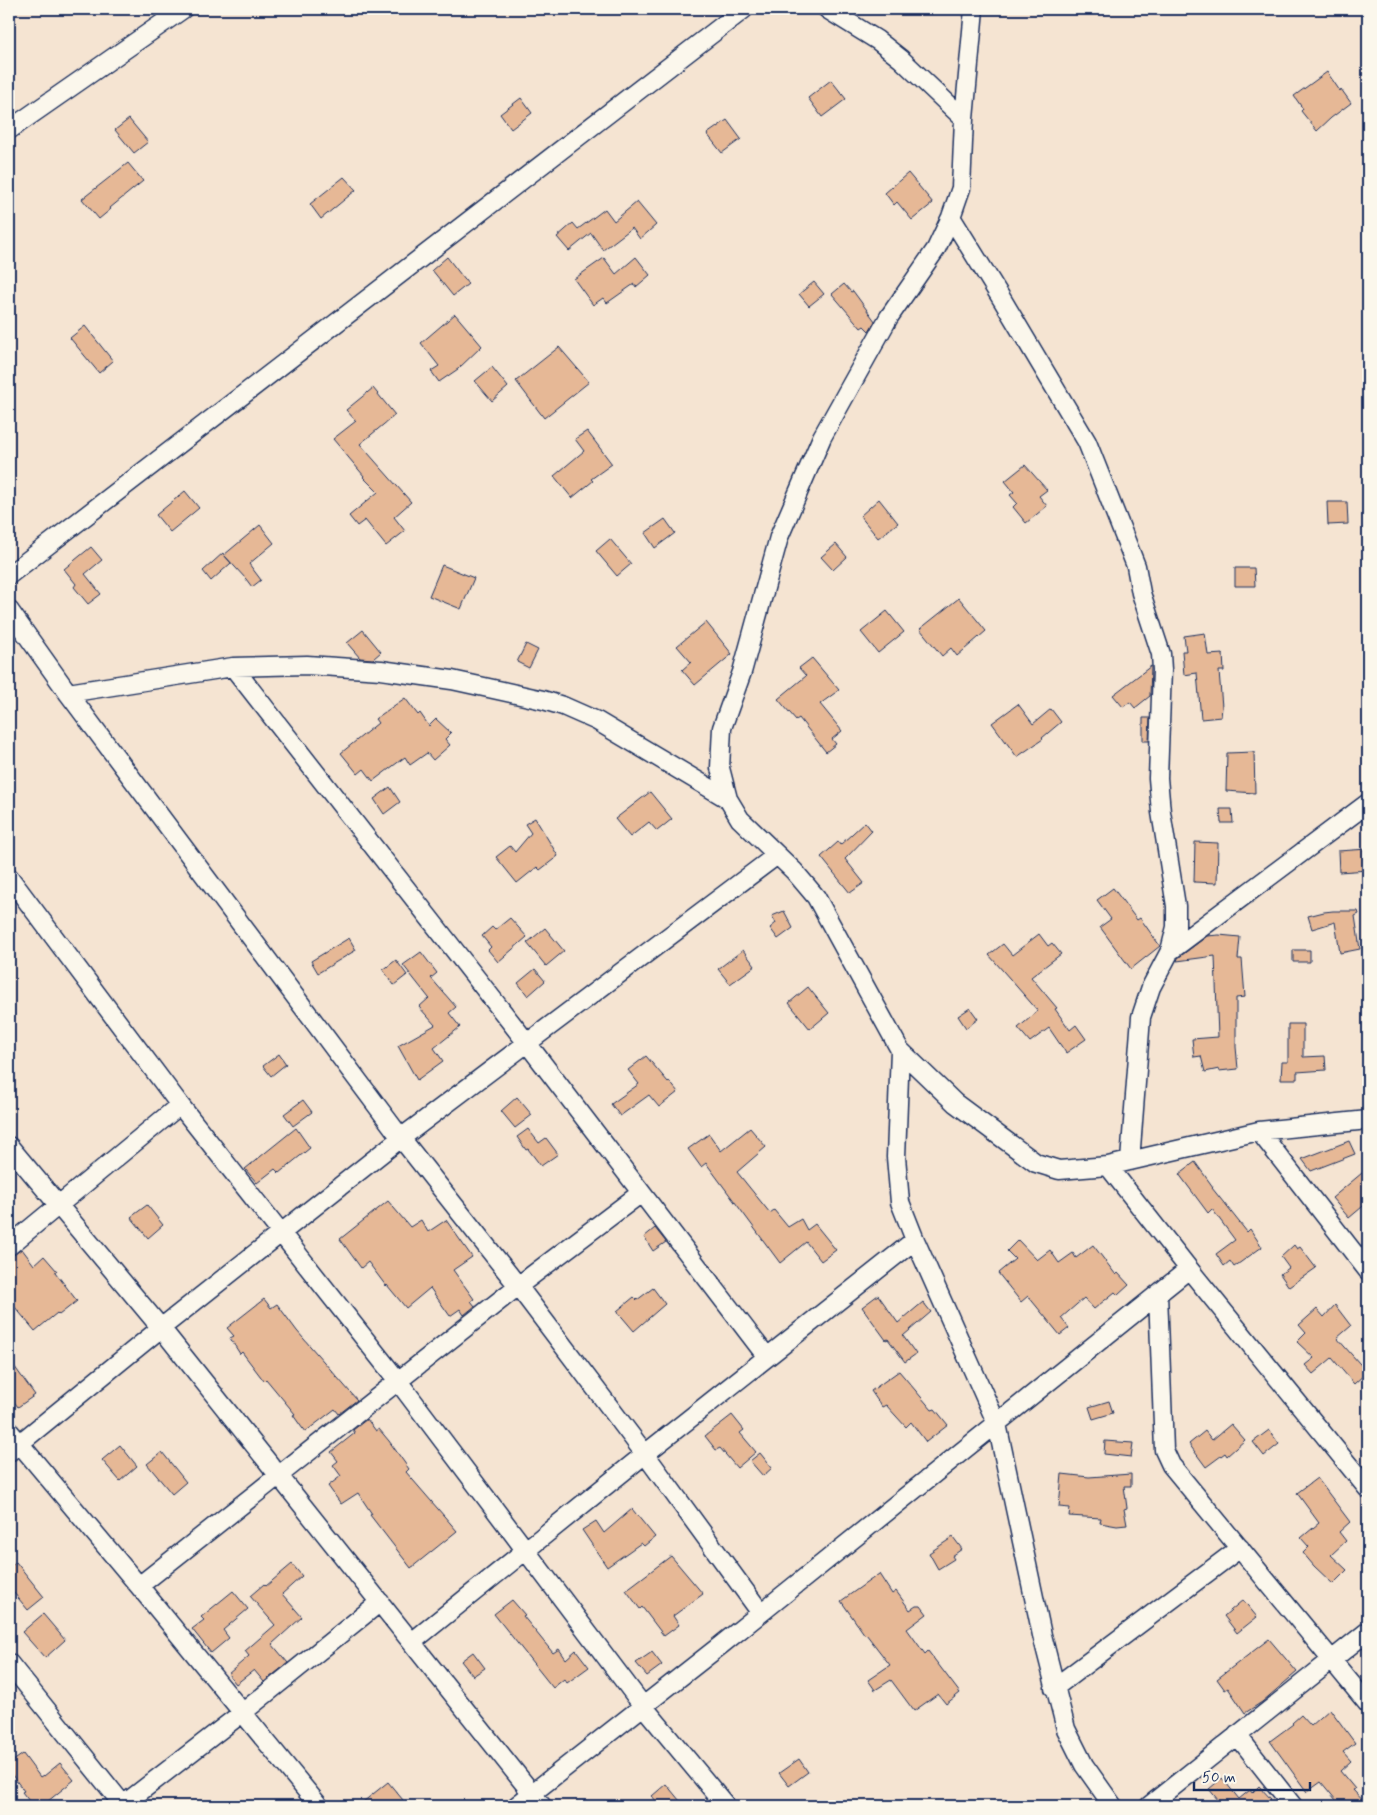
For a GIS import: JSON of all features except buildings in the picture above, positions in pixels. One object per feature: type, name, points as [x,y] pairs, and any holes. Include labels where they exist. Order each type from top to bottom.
[{"type":"street","points":[[9,130],[183,9]]},
{"type":"street","points":[[9,575],[744,9]]},
{"type":"street","points":[[827,9],[877,40],[901,59],[964,119]]},
{"type":"street","points":[[974,9],[964,119],[961,188],[951,217],[936,249],[889,317],[822,437],[779,538],[742,672],[722,728],[720,768],[728,799],[740,819],[794,870],[816,897],[900,1050],[955,1103],[1036,1163],[1060,1170],[1108,1166],[1259,1131],[1368,1120]]},
{"type":"street","points":[[951,217],[1004,301],[1087,442],[1136,566],[1143,602],[1161,654],[1158,778],[1161,812],[1176,906],[1176,927],[1170,951],[1151,987],[1141,1017],[1130,1161]]},
{"type":"street","points":[[9,610],[68,693],[401,1138],[518,1286],[761,1613]]},
{"type":"street","points":[[68,693],[233,667],[307,665],[381,670],[452,680],[543,700],[597,721],[728,799]]},
{"type":"street","points":[[233,667],[527,1043],[767,1357]]},
{"type":"street","points":[[1170,951],[1368,803]]},
{"type":"street","points":[[319,1806],[139,1586],[12,1442],[161,1328],[401,1138],[777,855]]},
{"type":"street","points":[[9,877],[180,1105],[398,1381],[643,1706],[726,1806]]},
{"type":"street","points":[[900,1050],[896,1157],[900,1202],[915,1240],[998,1424],[1042,1635],[1066,1729],[1084,1765],[1113,1806]]},
{"type":"street","points":[[9,1246],[180,1105]]},
{"type":"street","points":[[1259,1131],[1368,1271]]},
{"type":"street","points":[[9,1146],[161,1328],[537,1800]]},
{"type":"street","points":[[1108,1166],[1189,1270],[1368,1489]]},
{"type":"street","points":[[139,1586],[518,1286],[641,1193]]},
{"type":"street","points":[[412,1642],[644,1454],[915,1240]]},
{"type":"street","points":[[516,1806],[537,1800],[643,1706],[1189,1270]]},
{"type":"street","points":[[1158,1294],[1164,1450],[1171,1464],[1368,1704]]},
{"type":"street","points":[[1054,1688],[1240,1548]]},
{"type":"street","points":[[9,1663],[124,1806],[380,1602]]},
{"type":"street","points":[[1149,1806],[1368,1631]]},
{"type":"street","points":[[1238,1735],[1293,1806]]}]
